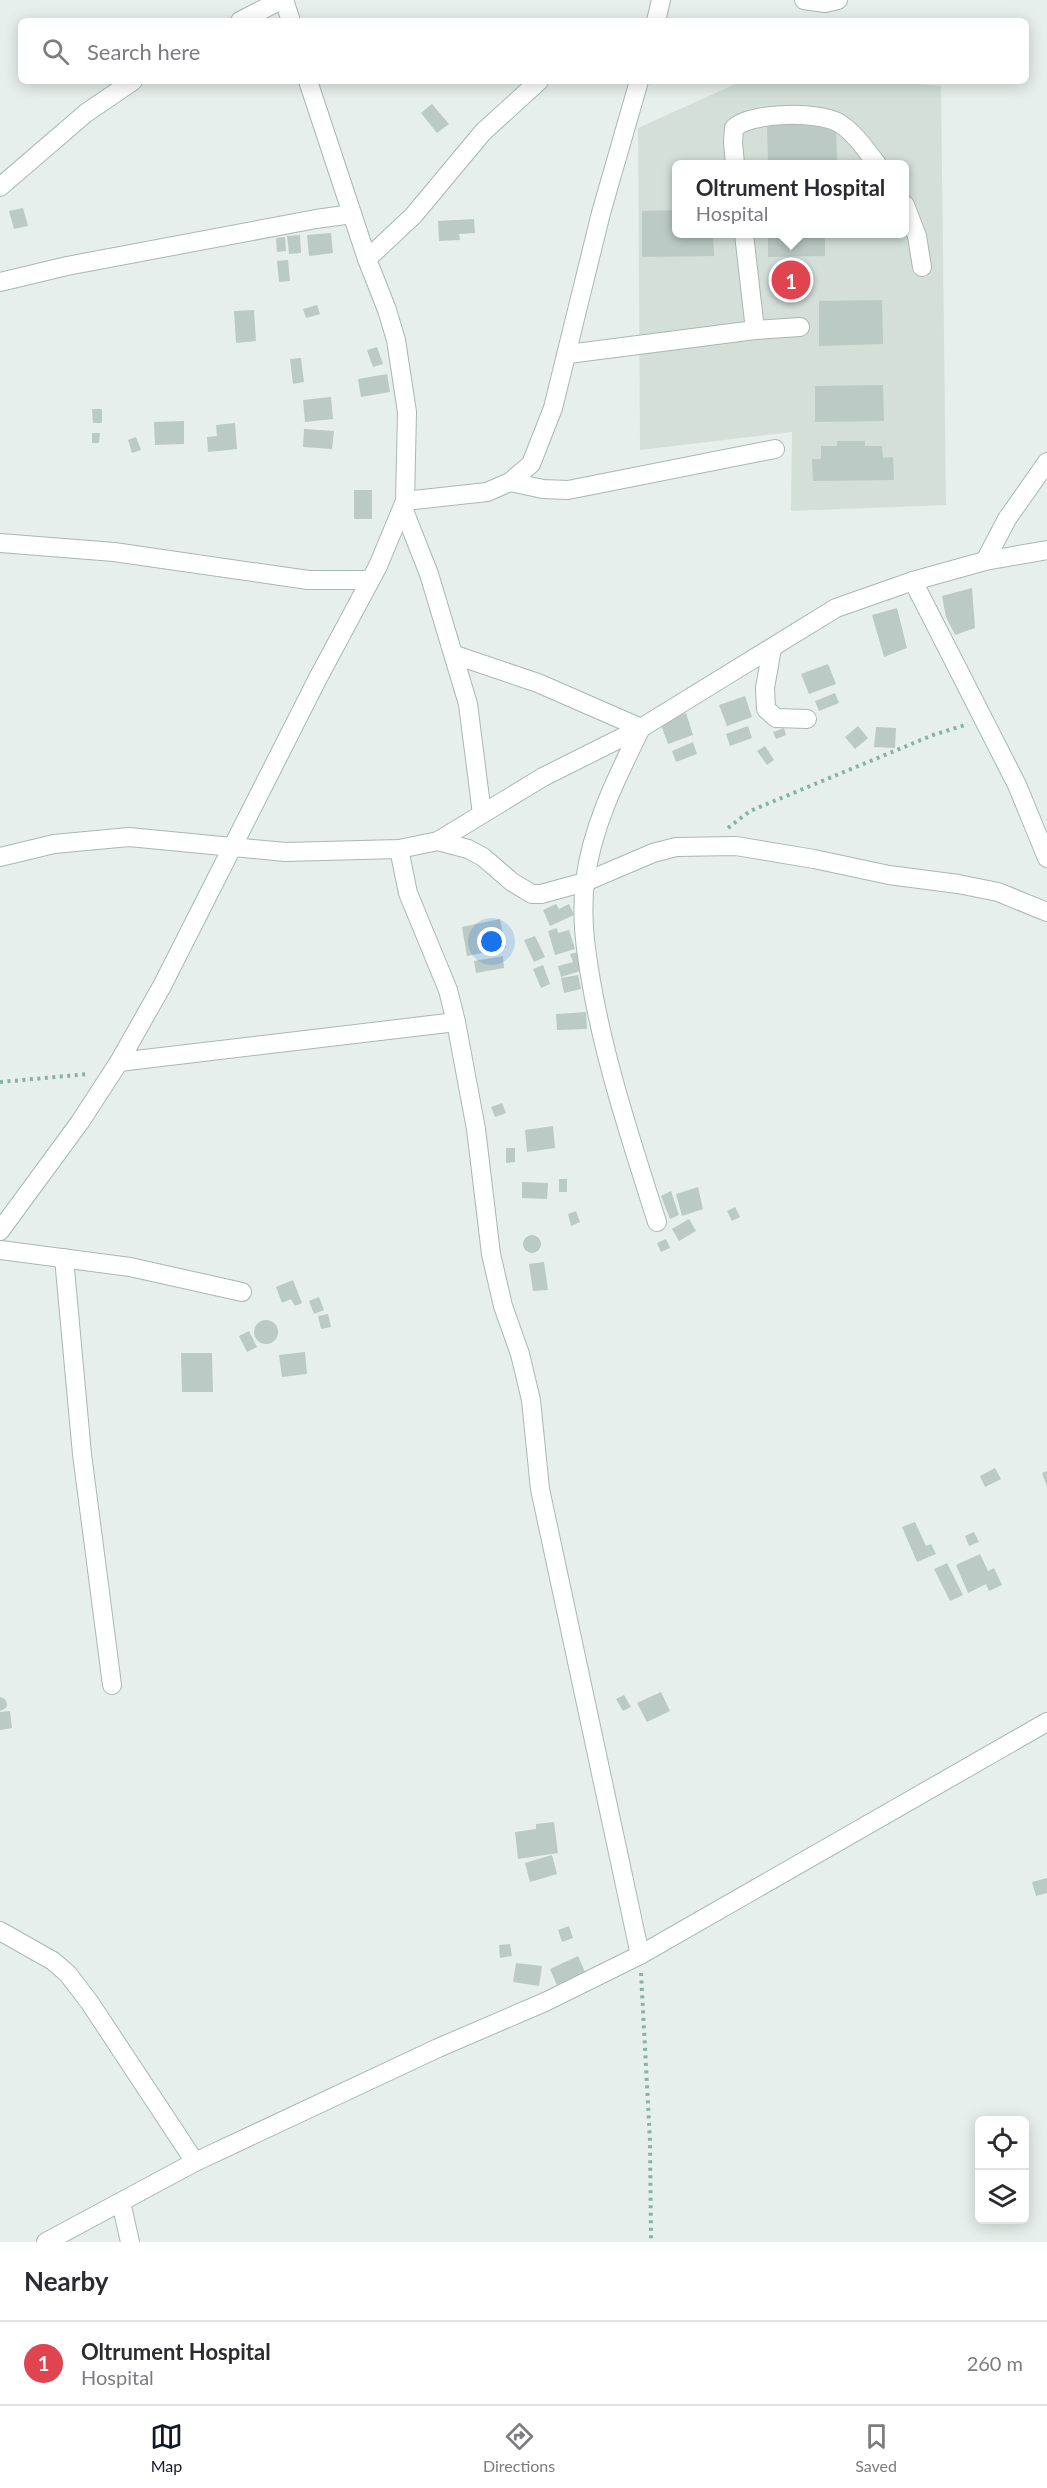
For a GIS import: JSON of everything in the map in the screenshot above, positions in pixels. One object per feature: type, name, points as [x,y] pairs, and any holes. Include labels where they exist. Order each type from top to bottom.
[{"type":"street","points":[[246,18],[283,0],[290,18]]},
{"type":"street","points":[[657,18],[661,0]]},
{"type":"street","points":[[804,0],[825,3],[838,0]]},
{"type":"street","points":[[0,187],[58,135],[129,84]]},
{"type":"street","points":[[0,1231],[80,1122],[162,986],[370,580],[404,504],[408,446],[402,373],[387,310],[367,259],[309,84]]},
{"type":"street","points":[[367,259],[413,216],[483,132],[536,84]]},
{"type":"street","points":[[404,504],[487,492],[510,482],[531,464],[553,408],[601,213],[638,84]]},
{"type":"street","points":[[735,160],[734,128],[740,123],[756,118],[784,115],[831,119],[841,124],[873,160]]},
{"type":"street","points":[[0,282],[67,266],[352,214]]},
{"type":"street","points":[[909,215],[917,236],[922,267]]},
{"type":"street","points":[[744,238],[755,330]]},
{"type":"street","points":[[568,354],[755,330],[800,327]]},
{"type":"street","points":[[510,482],[543,489],[568,490],[775,449]]},
{"type":"street","points":[[985,561],[1007,519],[1047,462]]},
{"type":"street","points":[[404,504],[455,655],[468,704],[482,814]]},
{"type":"street","points":[[0,543],[114,552],[308,580],[370,580]]},
{"type":"street","points":[[0,857],[54,844],[129,837],[285,852],[399,849],[438,841],[543,777],[641,728],[836,609],[913,581],[985,561],[1047,550]]},
{"type":"street","points":[[913,581],[1017,785],[1047,858]]},
{"type":"street","points":[[772,648],[765,688],[766,709],[776,718],[807,719]]},
{"type":"street","points":[[455,655],[538,683],[641,728]]},
{"type":"street","points":[[641,728],[620,769],[595,831],[585,882],[583,934],[601,1035],[657,1222]]},
{"type":"street","points":[[438,841],[468,849],[483,857],[512,882],[532,894],[541,894],[585,882],[653,853],[676,847],[736,846],[773,851],[889,875],[998,892],[1047,912]]},
{"type":"street","points":[[399,849],[408,893],[448,990],[456,1022],[476,1129],[490,1254],[503,1306],[520,1354],[531,1400],[540,1489],[640,1955]]},
{"type":"street","points":[[115,1067],[456,1022]]},
{"type":"street","points":[[0,1250],[130,1266],[242,1292]]},
{"type":"street","points":[[64,1258],[82,1454],[112,1685]]},
{"type":"street","points":[[45,2242],[195,2162],[640,1955],[1047,1722]]},
{"type":"street","points":[[0,1931],[53,1961],[68,1974],[90,2003],[195,2162]]},
{"type":"street","points":[[121,2202],[130,2242]]},
{"type":"path","points":[[706,845],[750,811],[933,735],[983,719]]},
{"type":"path","points":[[0,1082],[115,1067]]},
{"type":"path","points":[[640,1955],[650,2141],[651,2242]]},
{"type":"shaded area","points":[[735,84],[941,86],[946,505],[791,511],[792,432],[640,450],[638,128]]},
{"type":"building","points":[[432,104],[449,124],[437,133],[421,113]]},
{"type":"building","points":[[836,123],[837,160],[768,160],[767,124]]},
{"type":"building","points":[[23,208],[28,226],[14,229],[9,211]]},
{"type":"building","points":[[672,210],[672,238],[713,238],[714,256],[642,257],[642,211]]},
{"type":"building","points":[[474,219],[475,233],[459,234],[460,240],[439,241],[438,221]]},
{"type":"building","points":[[331,233],[333,253],[309,256],[307,235]]},
{"type":"building","points":[[300,235],[301,253],[289,254],[287,236]]},
{"type":"building","points":[[285,237],[286,251],[277,252],[276,238]]},
{"type":"building","points":[[768,238],[825,238],[825,256],[768,257]]},
{"type":"building","points":[[288,260],[290,281],[279,282],[277,261]]},
{"type":"building","points":[[882,300],[883,344],[819,346],[819,301]]},
{"type":"building","points":[[317,305],[320,314],[306,318],[303,309]]},
{"type":"building","points":[[254,310],[256,341],[236,343],[234,311]]},
{"type":"building","points":[[377,347],[383,364],[373,367],[367,350]]},
{"type":"building","points":[[301,358],[304,382],[293,384],[290,359]]},
{"type":"building","points":[[387,374],[390,392],[361,397],[358,379]]},
{"type":"building","points":[[883,385],[884,421],[815,422],[815,386]]},
{"type":"building","points":[[331,397],[333,419],[305,422],[303,400]]},
{"type":"building","points":[[92,409],[102,409],[102,423],[93,423]]},
{"type":"building","points":[[184,421],[184,444],[155,445],[154,422]]},
{"type":"building","points":[[235,423],[237,449],[208,452],[207,437],[217,436],[216,425]]},
{"type":"building","points":[[304,429],[334,431],[332,449],[303,447]]},
{"type":"building","points":[[92,433],[100,433],[99,443],[92,443]]},
{"type":"building","points":[[136,437],[141,450],[132,453],[128,440]]},
{"type":"building","points":[[837,441],[865,441],[865,446],[882,446],[883,458],[893,457],[894,480],[813,481],[812,459],[821,459],[821,446],[837,446]]},
{"type":"building","points":[[354,490],[372,490],[372,519],[354,519]]},
{"type":"building","points":[[972,588],[975,628],[955,635],[946,617],[942,596]]},
{"type":"building","points":[[897,608],[907,648],[884,657],[872,615]]},
{"type":"building","points":[[828,664],[836,684],[809,694],[801,674]]},
{"type":"building","points":[[835,693],[839,703],[819,711],[815,701]]},
{"type":"building","points":[[745,696],[752,717],[727,726],[719,705]]},
{"type":"building","points":[[686,713],[693,735],[668,744],[660,722]]},
{"type":"building","points":[[748,726],[752,738],[730,746],[726,734]]},
{"type":"building","points":[[858,726],[868,738],[855,749],[845,737]]},
{"type":"building","points":[[876,727],[896,728],[895,748],[874,747]]},
{"type":"building","points":[[784,728],[786,735],[776,739],[773,732]]},
{"type":"building","points":[[693,742],[697,754],[676,762],[672,751]]},
{"type":"building","points":[[765,746],[774,760],[767,765],[757,751]]},
{"type":"building","points":[[556,904],[559,909],[569,904],[574,915],[550,926],[543,910]]},
{"type":"building","points":[[500,919],[506,948],[467,956],[462,927]]},
{"type":"building","points":[[557,928],[558,933],[569,930],[575,949],[555,955],[548,931]]},
{"type":"building","points":[[535,936],[545,957],[534,962],[524,940]]},
{"type":"building","points":[[578,952],[583,970],[561,977],[558,966],[573,962],[570,954]]},
{"type":"building","points":[[503,956],[504,968],[476,973],[474,961]]},
{"type":"building","points":[[543,965],[550,984],[541,988],[533,969]]},
{"type":"building","points":[[578,975],[581,989],[564,993],[561,978]]},
{"type":"building","points":[[586,1012],[587,1029],[557,1030],[556,1014]]},
{"type":"building","points":[[502,1103],[506,1113],[495,1117],[491,1107]]},
{"type":"building","points":[[553,1126],[555,1148],[527,1152],[525,1130]]},
{"type":"building","points":[[506,1148],[515,1148],[515,1162],[506,1163]]},
{"type":"building","points":[[559,1179],[567,1179],[567,1192],[559,1192]]},
{"type":"building","points":[[522,1182],[548,1183],[547,1199],[522,1198]]},
{"type":"building","points":[[698,1187],[703,1209],[682,1216],[676,1194]]},
{"type":"building","points":[[671,1191],[679,1215],[670,1219],[661,1196]]},
{"type":"building","points":[[735,1207],[740,1217],[732,1221],[727,1211]]},
{"type":"building","points":[[576,1211],[580,1222],[571,1226],[568,1214]]},
{"type":"building","points":[[689,1219],[696,1231],[679,1241],[672,1229]]},
{"type":"building","points":[[532,1235],[538,1238],[541,1244],[538,1250],[532,1253],[526,1250],[523,1244],[526,1238]]},
{"type":"building","points":[[666,1239],[670,1248],[661,1252],[657,1243]]},
{"type":"building","points":[[544,1262],[548,1290],[533,1291],[529,1264]]},
{"type":"building","points":[[293,1280],[302,1303],[295,1306],[291,1299],[282,1303],[276,1287]]},
{"type":"building","points":[[319,1297],[324,1310],[314,1314],[309,1301]]},
{"type":"building","points":[[328,1314],[331,1327],[321,1329],[318,1316]]},
{"type":"building","points":[[266,1320],[275,1323],[278,1332],[275,1341],[266,1344],[257,1341],[254,1332],[257,1323]]},
{"type":"building","points":[[249,1331],[257,1347],[247,1352],[239,1336]]},
{"type":"building","points":[[305,1352],[307,1374],[282,1377],[279,1355]]},
{"type":"building","points":[[181,1353],[212,1353],[213,1392],[182,1392]]},
{"type":"building","points":[[995,1468],[1001,1479],[985,1487],[980,1476]]},
{"type":"building","points":[[1047,1471],[1047,1487],[1042,1473]]},
{"type":"building","points":[[915,1522],[926,1546],[931,1544],[936,1554],[917,1562],[902,1527]]},
{"type":"building","points":[[974,1532],[979,1542],[969,1546],[965,1536]]},
{"type":"building","points":[[980,1554],[988,1571],[994,1568],[1002,1585],[989,1591],[986,1584],[968,1593],[956,1565]]},
{"type":"building","points":[[947,1563],[963,1595],[950,1601],[934,1569]]},
{"type":"building","points":[[661,1692],[670,1711],[647,1722],[637,1703]]},
{"type":"building","points":[[624,1695],[631,1707],[623,1711],[616,1699]]},
{"type":"building","points":[[0,1697],[5,1699],[7,1704],[6,1708],[0,1711]]},
{"type":"building","points":[[10,1711],[12,1728],[0,1730],[0,1712]]},
{"type":"building","points":[[554,1822],[558,1853],[518,1859],[515,1832],[536,1829],[536,1824]]},
{"type":"building","points":[[552,1855],[557,1874],[530,1882],[525,1863]]},
{"type":"building","points":[[1047,1878],[1047,1893],[1036,1896],[1032,1882]]},
{"type":"building","points":[[569,1926],[573,1938],[562,1942],[558,1930]]},
{"type":"building","points":[[510,1944],[512,1956],[500,1958],[499,1945]]},
{"type":"building","points":[[578,1956],[585,1972],[557,1985],[550,1969]]},
{"type":"building","points":[[516,1963],[542,1966],[539,1986],[513,1982]]},
{"type":"place","name":"Oltrument Hospital","points":[[791,280]]}]
